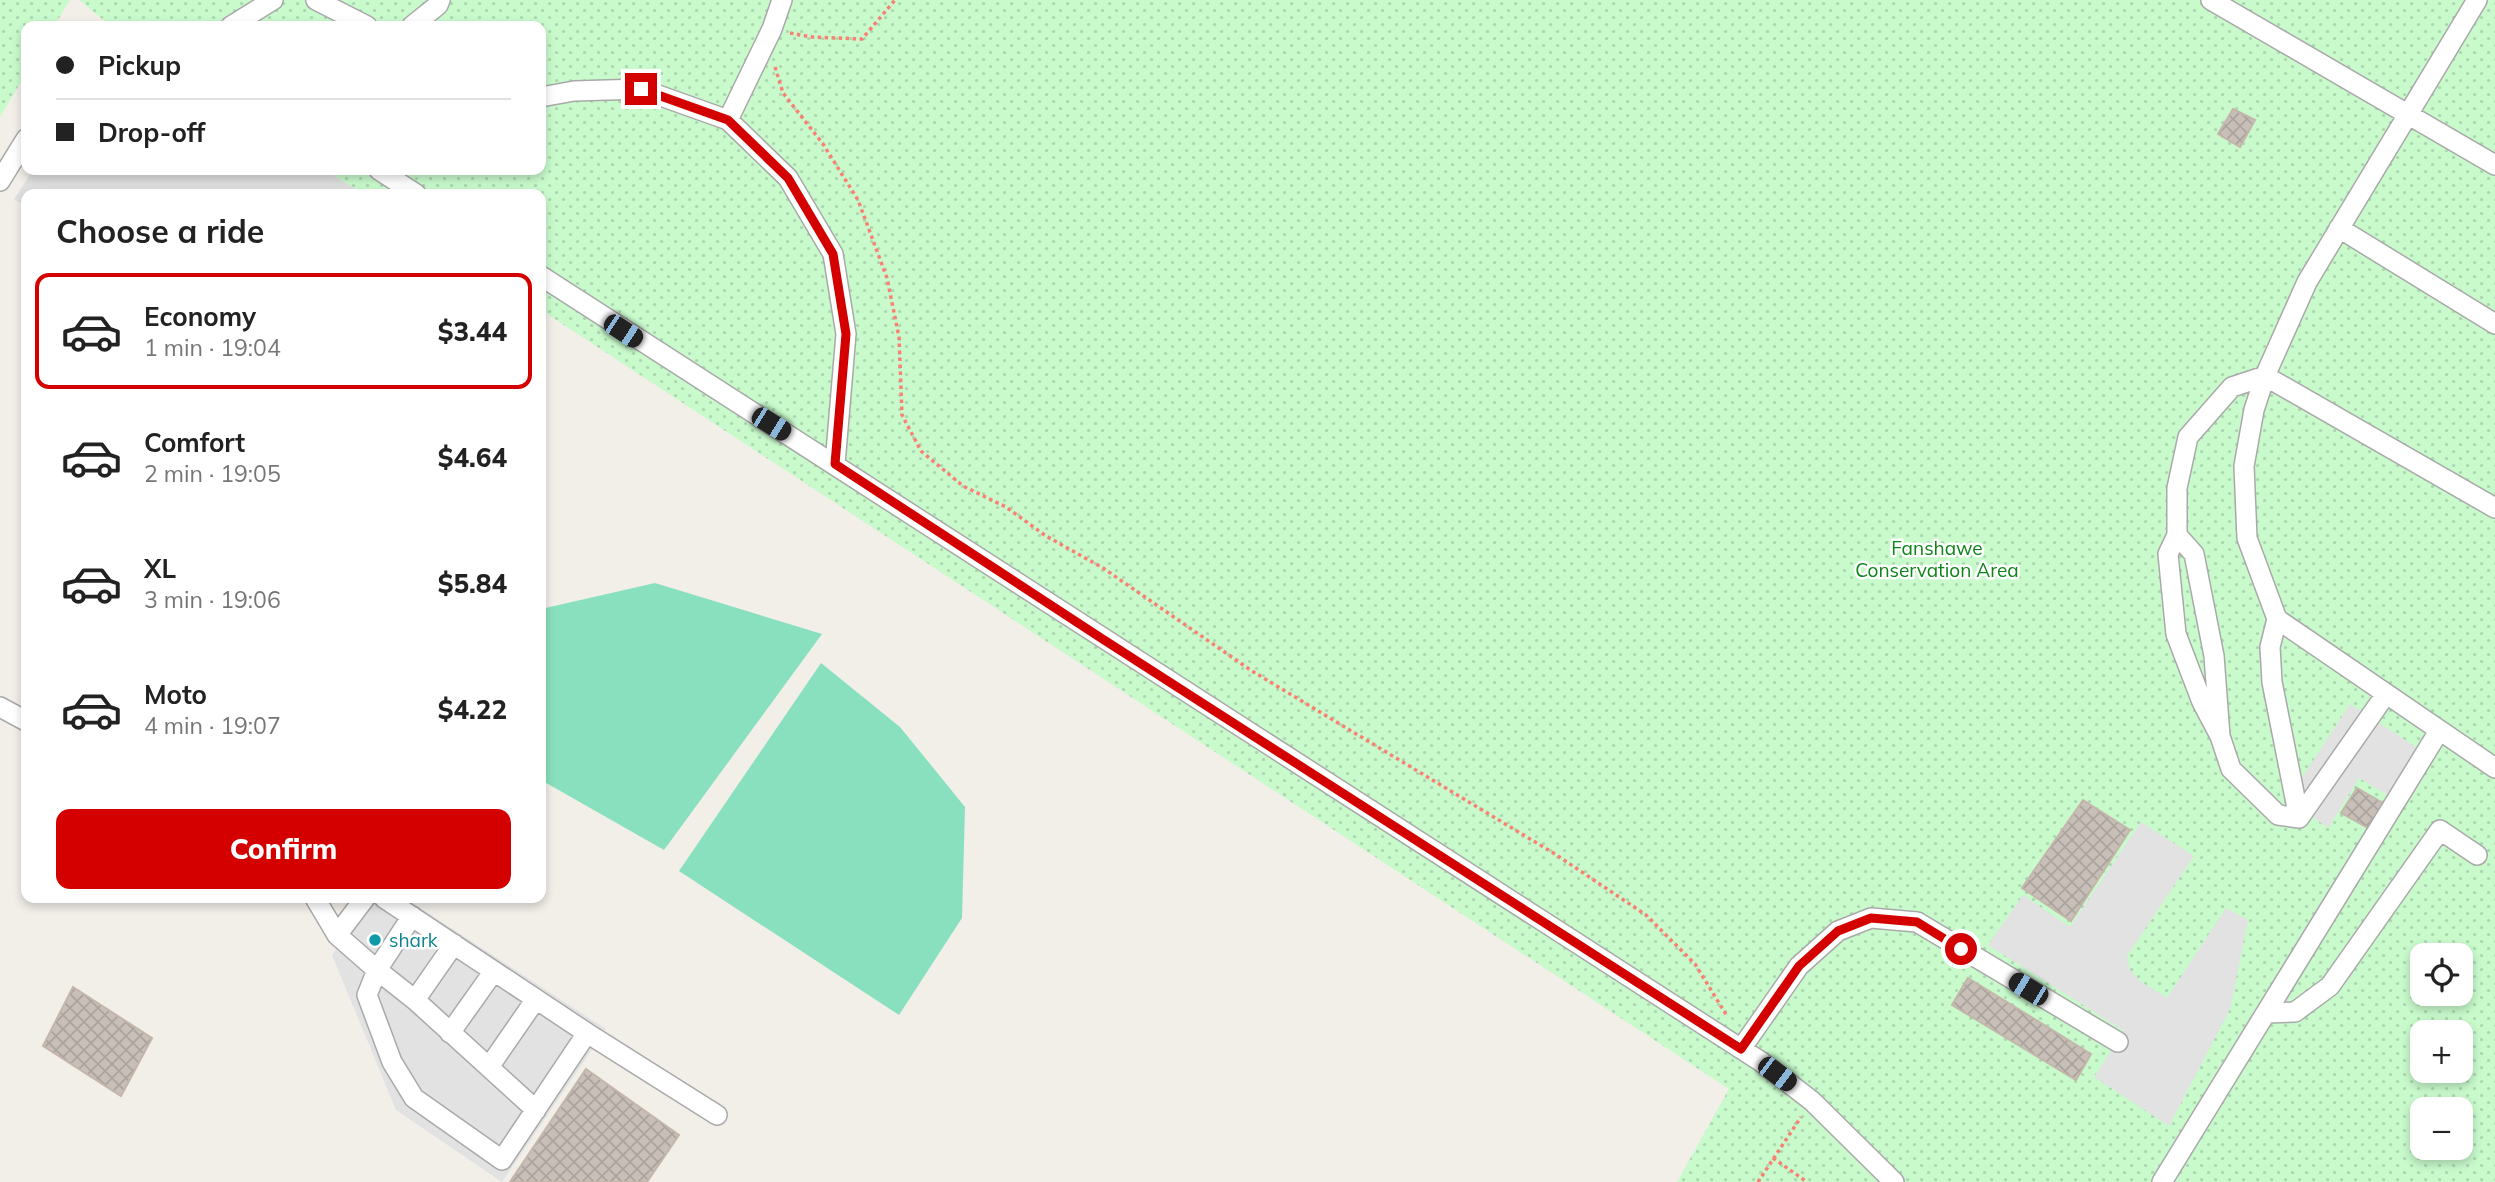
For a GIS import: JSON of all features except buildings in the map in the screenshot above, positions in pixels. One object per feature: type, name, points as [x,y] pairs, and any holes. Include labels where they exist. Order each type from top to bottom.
[{"type":"street","points":[[239,21],[273,0]]},
{"type":"street","points":[[316,0],[357,21]]},
{"type":"street","points":[[418,21],[438,5],[440,0]]},
{"type":"street","points":[[728,120],[772,29],[782,0]]},
{"type":"street","points":[[2211,0],[2495,165]]},
{"type":"street","points":[[2300,818],[2272,682],[2270,647],[2277,620],[2247,538],[2244,466],[2254,410],[2265,376],[2307,282],[2477,0]]},
{"type":"street","points":[[546,96],[575,91],[641,89],[728,120],[788,178],[833,254],[846,334],[835,464]]},
{"type":"street","points":[[0,181],[21,147]]},
{"type":"street","points":[[387,175],[408,189]]},
{"type":"street","points":[[2339,228],[2495,324]]},
{"type":"street","points":[[546,279],[1741,1049],[1812,1101],[1894,1182]]},
{"type":"street","points":[[2300,818],[2278,815],[2231,769],[2220,736],[2202,702],[2176,634],[2168,554],[2177,535],[2177,488],[2188,437],[2232,387],[2265,376],[2495,508]]},
{"type":"street","points":[[2177,535],[2194,554],[2214,656],[2220,736]]},
{"type":"street","points":[[2277,620],[2495,768]]},
{"type":"street","points":[[2300,818],[2386,694]]},
{"type":"street","points":[[0,706],[21,718]]},
{"type":"street","points":[[2162,1182],[2439,731]]},
{"type":"street","points":[[2266,1013],[2295,1012],[2330,986],[2440,830],[2477,855]]},
{"type":"street","points":[[317,903],[337,935],[415,1000],[536,1110]]},
{"type":"street","points":[[337,935],[361,903]]},
{"type":"street","points":[[392,903],[587,1033],[717,1115]]},
{"type":"street","points":[[412,916],[377,970],[367,995],[392,1062],[414,1098],[502,1160],[587,1033]]},
{"type":"street","points":[[1741,1049],[1799,966],[1838,931],[1871,918],[1917,922],[2118,1042]]},
{"type":"street","points":[[415,1000],[454,944]]},
{"type":"street","points":[[450,1033],[494,971]]},
{"type":"street","points":[[489,1068],[536,999]]},
{"type":"path","points":[[772,29],[811,37],[862,39],[895,0]]},
{"type":"path","points":[[775,62],[783,93],[823,144],[858,200],[863,213],[887,278],[899,337],[902,415],[921,451],[963,486],[1006,507],[1046,536],[1103,568],[1252,671],[1555,854],[1646,915],[1695,964],[1726,1013],[1741,1049]]},
{"type":"path","points":[[1758,1182],[1812,1101]]},
{"type":"path","points":[[1773,1158],[1807,1182]]},
{"type":"shaded area","points":[[30,175],[333,175],[356,189],[21,189],[21,204],[14,199]]},
{"type":"shaded area","points":[[2350,704],[2416,747],[2388,795],[2359,778],[2328,828],[2288,799]]},
{"type":"shaded area","points":[[2141,822],[2194,856],[2127,956],[2130,970],[2140,981],[2167,998],[2226,908],[2248,920],[2230,1009],[2169,1126],[2094,1077],[2124,1031],[1988,945],[2023,895],[2070,927]]},
{"type":"shaded area","points":[[366,903],[413,903],[606,1029],[502,1182],[396,1110],[332,955]]},
{"type":"green space","points":[[0,0],[70,0],[57,21],[21,21],[21,81],[0,117]]},
{"type":"green space","name":"Fanshawe Conservation Area","points":[[79,0],[2495,0],[2495,1182],[1677,1182],[1729,1089],[546,313],[546,189],[356,189],[333,175],[546,175],[546,21],[105,21]]},
{"type":"green space","points":[[655,583],[822,634],[664,850],[546,783],[546,608]]},
{"type":"green space","points":[[821,663],[900,727],[965,807],[962,918],[899,1015],[679,871]]},
{"type":"place","name":"shark","points":[[375,940]]},
{"type":"route","points":[[641,89],[728,120],[788,178],[833,254],[846,334],[835,464],[1101,638],[1741,1049],[1799,966],[1838,931],[1871,918],[1917,922],[1961,949]]}]
